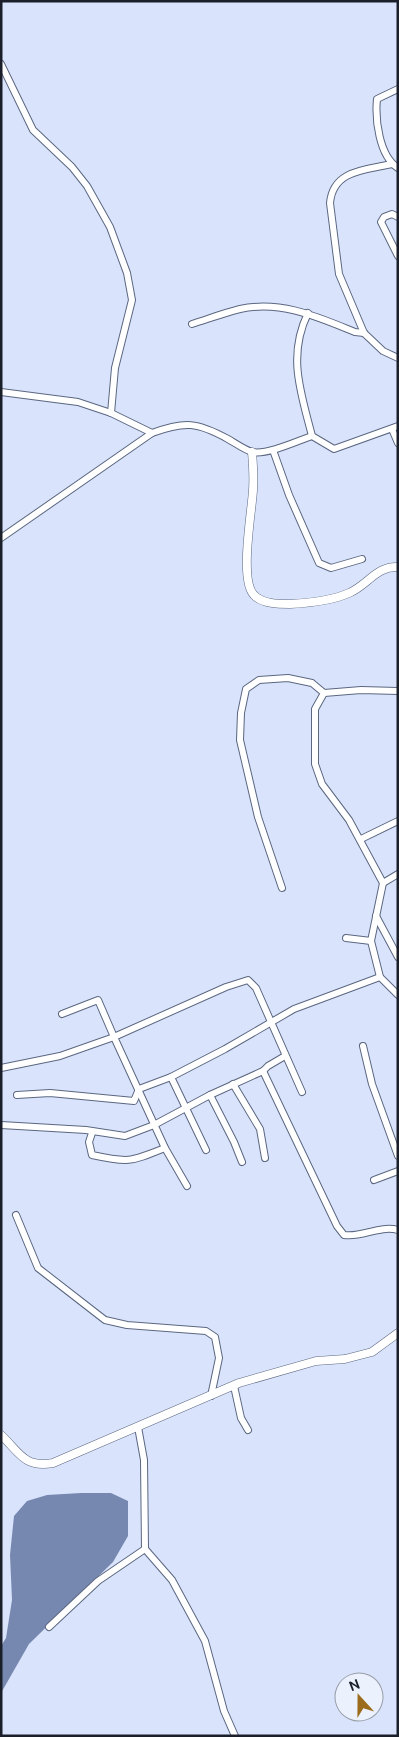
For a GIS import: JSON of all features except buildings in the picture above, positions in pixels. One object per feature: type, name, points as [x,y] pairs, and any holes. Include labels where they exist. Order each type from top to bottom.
[{"type":"street","points":[[1,64],[33,130],[72,167],[87,186],[110,227],[127,273],[132,300],[115,368],[110,413]]},
{"type":"street","points":[[398,89],[377,99],[376,112],[382,143],[395,166],[346,174],[337,182],[331,193],[330,203],[339,274],[364,333],[383,351],[398,358]]},
{"type":"street","points":[[398,217],[392,214],[384,217],[381,222],[398,256]]},
{"type":"street","points":[[192,324],[242,309],[284,307],[308,313],[355,332],[364,333]]},
{"type":"street","points":[[308,313],[301,327],[296,376],[312,436],[334,449],[395,428],[398,443]]},
{"type":"street","points":[[1,392],[78,402],[110,413],[152,433]]},
{"type":"street","points":[[1,538],[152,433],[177,424],[192,424],[215,431],[252,452],[273,450],[312,436]]},
{"type":"street","points":[[273,450],[289,495],[318,563],[331,568],[362,559]]},
{"type":"street","points":[[252,452],[253,489],[246,554],[249,584],[253,595],[278,604],[310,604],[350,593],[387,566],[398,567]]},
{"type":"street","points":[[282,888],[258,817],[240,740],[246,689],[259,680],[272,677],[312,683],[324,693],[361,690],[398,691]]},
{"type":"street","points":[[324,693],[315,709],[315,764],[322,784],[361,840],[366,854],[383,883],[371,941],[380,978],[398,995]]},
{"type":"street","points":[[361,840],[398,821]]},
{"type":"street","points":[[383,883],[398,874]]},
{"type":"street","points":[[376,916],[398,957]]},
{"type":"street","points":[[346,938],[371,941]]},
{"type":"street","points":[[17,1095],[50,1093],[134,1101],[139,1089],[171,1077],[225,1049],[294,1009],[380,978]]},
{"type":"street","points":[[1,1068],[60,1056],[114,1037],[226,987],[248,980],[256,988],[302,1092]]},
{"type":"street","points":[[62,1014],[98,1000],[164,1148],[187,1186]]},
{"type":"street","points":[[363,1046],[372,1084],[398,1156]]},
{"type":"street","points":[[1,1124],[86,1130],[92,1133],[125,1136],[154,1125],[232,1084],[263,1071],[285,1056]]},
{"type":"street","points":[[263,1071],[337,1226],[344,1235],[350,1236],[375,1230],[398,1230]]},
{"type":"street","points":[[171,1077],[206,1150]]},
{"type":"street","points":[[232,1084],[260,1129],[265,1158]]},
{"type":"street","points":[[210,1095],[242,1162]]},
{"type":"street","points":[[92,1133],[89,1142],[92,1155],[118,1161],[133,1161],[164,1148]]},
{"type":"street","points":[[374,1180],[398,1171]]},
{"type":"street","points":[[16,1215],[38,1268],[105,1320],[127,1325],[206,1331],[215,1337],[219,1358],[211,1396]]},
{"type":"street","points":[[1,1435],[22,1456],[38,1465],[69,1457],[234,1386],[316,1361],[345,1359],[372,1352],[398,1333]]},
{"type":"street","points":[[234,1386],[241,1418],[248,1430]]},
{"type":"street","points":[[138,1427],[144,1460],[145,1549],[172,1580],[205,1641],[224,1711],[235,1736]]},
{"type":"street","points":[[49,1627],[98,1581],[145,1549]]},
{"type":"water","points":[[111,1493],[128,1501],[128,1536],[113,1562],[29,1644],[1,1693],[1,1646],[6,1638],[12,1600],[10,1555],[14,1516],[27,1501],[47,1495]]}]
